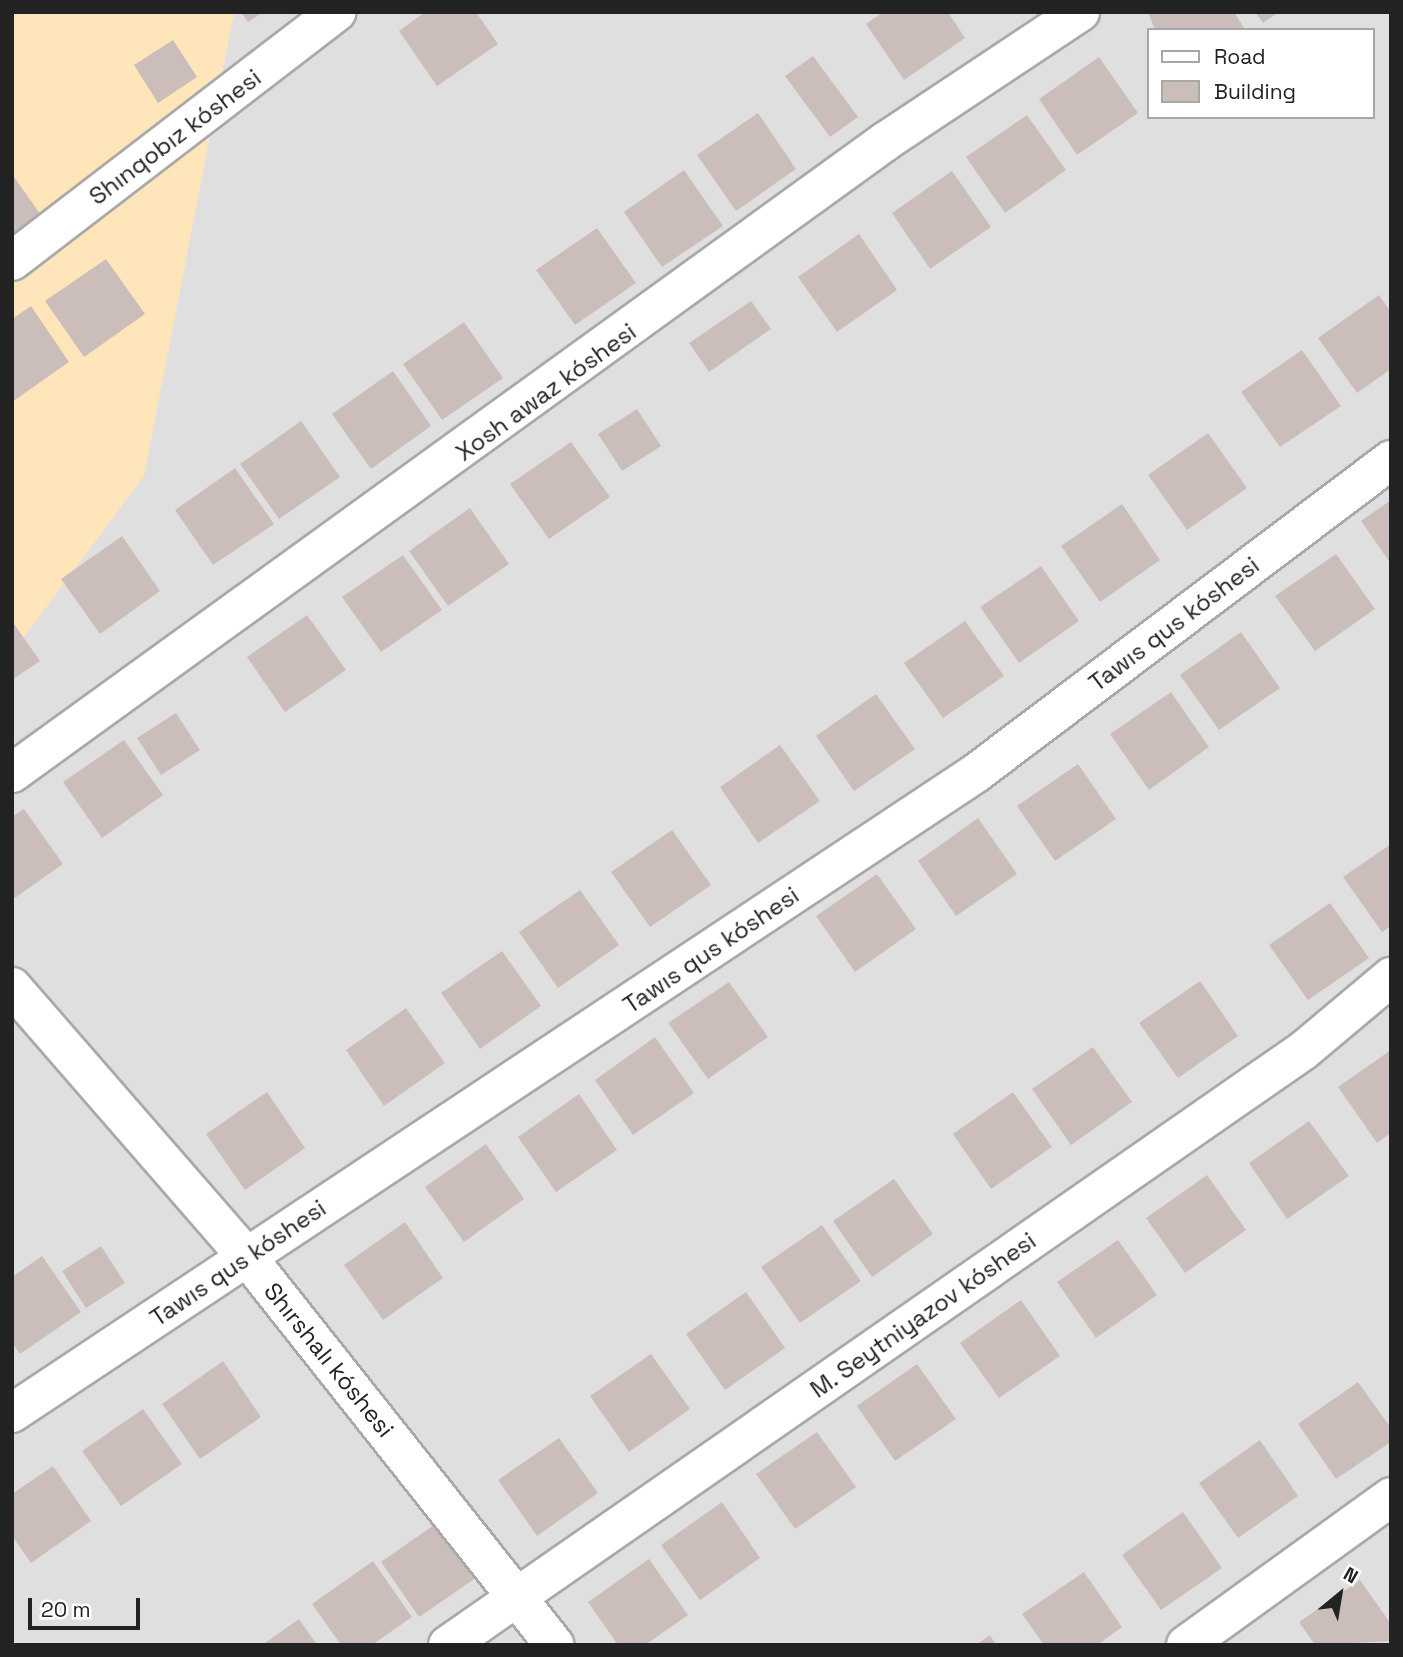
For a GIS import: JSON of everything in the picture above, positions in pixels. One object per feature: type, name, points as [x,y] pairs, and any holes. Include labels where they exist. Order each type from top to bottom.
[{"type":"street","name":"Shınqobız kóshesi","points":[[12,261],[337,12]]},
{"type":"street","name":"Xosh awaz kóshesi","points":[[12,772],[886,141],[1080,12]]},
{"type":"street","name":"Tawıs qus kóshesi","points":[[12,1413],[976,773],[1391,460]]},
{"type":"street","name":"M. Seytniyazov kóshesi","points":[[447,1645],[1304,1050],[1391,977]]},
{"type":"street","name":"Shırshalı kóshesi","points":[[12,987],[247,1257],[554,1645]]},
{"type":"street","points":[[1186,1645],[1391,1497]]},
{"type":"shaded area","points":[[12,12],[1391,12],[1391,1645],[12,1645]]},
{"type":"sand","points":[[12,12],[234,12],[144,476],[12,653]]},
{"type":"building","points":[[241,12],[263,12],[248,22]]},
{"type":"building","points":[[425,12],[476,12],[498,44],[437,86],[399,31]]},
{"type":"building","points":[[883,12],[948,12],[965,38],[904,80],[866,24]]},
{"type":"building","points":[[1148,12],[1234,12],[1244,28],[1154,28]]},
{"type":"building","points":[[1255,12],[1279,12],[1263,23]]},
{"type":"building","points":[[173,40],[197,77],[158,103],[134,65]]},
{"type":"building","points":[[813,56],[858,117],[830,137],[785,76]]},
{"type":"building","points":[[1099,57],[1138,113],[1077,155],[1039,99]]},
{"type":"building","points":[[758,113],[796,169],[736,211],[697,155]]},
{"type":"building","points":[[1027,115],[1066,170],[1005,213],[966,157]]},
{"type":"building","points":[[684,170],[723,226],[662,267],[624,212]]},
{"type":"building","points":[[952,171],[991,227],[930,269],[892,213]]},
{"type":"building","points":[[12,174],[43,218],[12,240]]},
{"type":"building","points":[[597,228],[636,283],[575,325],[536,270]]},
{"type":"building","points":[[859,234],[897,290],[837,332],[798,277]]},
{"type":"building","points":[[106,259],[145,314],[84,357],[45,301]]},
{"type":"building","points":[[1379,295],[1391,312],[1391,369],[1357,393],[1318,338]]},
{"type":"building","points":[[751,301],[771,329],[709,372],[689,343]]},
{"type":"building","points":[[31,306],[69,362],[12,402],[12,319]]},
{"type":"building","points":[[464,322],[503,378],[442,420],[403,364]]},
{"type":"building","points":[[1302,350],[1341,406],[1280,447],[1241,392]]},
{"type":"building","points":[[393,371],[431,426],[371,469],[332,414]]},
{"type":"building","points":[[637,409],[661,446],[622,471],[598,434]]},
{"type":"building","points":[[301,421],[340,477],[279,519],[240,464]]},
{"type":"building","points":[[1208,433],[1247,488],[1187,530],[1148,475]]},
{"type":"building","points":[[571,442],[610,497],[549,539],[510,484]]},
{"type":"building","points":[[235,468],[274,524],[213,565],[175,510]]},
{"type":"building","points":[[1391,500],[1391,564],[1361,521]]},
{"type":"building","points":[[1122,504],[1160,560],[1100,602],[1061,546]]},
{"type":"building","points":[[470,508],[509,564],[448,606],[409,551]]},
{"type":"building","points":[[122,536],[160,591],[100,634],[61,579]]},
{"type":"building","points":[[1336,554],[1375,609],[1315,651],[1275,596]]},
{"type":"building","points":[[403,555],[442,610],[381,652],[342,597]]},
{"type":"building","points":[[1041,566],[1079,621],[1019,663],[980,607]]},
{"type":"building","points":[[307,615],[346,670],[285,712],[247,657]]},
{"type":"building","points":[[12,621],[40,661],[12,680]]},
{"type":"building","points":[[965,621],[1004,676],[943,718],[904,663]]},
{"type":"building","points":[[1241,632],[1280,688],[1219,730],[1180,675]]},
{"type":"building","points":[[1171,692],[1209,747],[1149,790],[1110,734]]},
{"type":"building","points":[[876,694],[915,749],[854,791],[816,736]]},
{"type":"building","points":[[176,713],[200,750],[161,775],[137,738]]},
{"type":"building","points":[[124,740],[163,795],[102,838],[63,782]]},
{"type":"building","points":[[780,745],[820,801],[758,843],[720,787]]},
{"type":"building","points":[[1078,764],[1116,819],[1055,861],[1017,806]]},
{"type":"building","points":[[24,809],[63,864],[12,900],[12,817]]},
{"type":"building","points":[[978,818],[1017,874],[956,916],[918,861]]},
{"type":"building","points":[[672,830],[711,885],[650,927],[611,872]]},
{"type":"building","points":[[1391,844],[1391,926],[1382,932],[1343,877]]},
{"type":"building","points":[[877,874],[916,929],[855,972],[816,916]]},
{"type":"building","points":[[580,890],[619,945],[558,988],[519,932]]},
{"type":"building","points":[[1330,903],[1369,958],[1308,1000],[1269,945]]},
{"type":"building","points":[[502,951],[541,1006],[480,1049],[441,993]]},
{"type":"building","points":[[1200,981],[1238,1036],[1178,1078],[1139,1023]]},
{"type":"building","points":[[729,982],[768,1037],[708,1079],[668,1023]]},
{"type":"building","points":[[406,1008],[445,1063],[384,1106],[346,1050]]},
{"type":"building","points":[[655,1037],[694,1093],[633,1135],[595,1080]]},
{"type":"building","points":[[1093,1047],[1132,1102],[1071,1145],[1032,1089]]},
{"type":"building","points":[[1391,1050],[1391,1133],[1377,1143],[1338,1087]]},
{"type":"building","points":[[267,1092],[305,1148],[245,1190],[206,1134]]},
{"type":"building","points":[[1013,1092],[1052,1147],[991,1189],[953,1134]]},
{"type":"building","points":[[579,1094],[617,1150],[556,1192],[518,1137]]},
{"type":"building","points":[[1309,1121],[1349,1176],[1287,1219],[1249,1163]]},
{"type":"building","points":[[486,1144],[524,1199],[464,1242],[425,1187]]},
{"type":"building","points":[[1207,1175],[1246,1230],[1185,1273],[1146,1218]]},
{"type":"building","points":[[894,1179],[933,1234],[872,1277],[833,1221]]},
{"type":"building","points":[[405,1222],[443,1278],[383,1320],[344,1265]]},
{"type":"building","points":[[822,1225],[861,1281],[800,1323],[761,1267]]},
{"type":"building","points":[[1118,1240],[1157,1295],[1096,1338],[1057,1282]]},
{"type":"building","points":[[101,1246],[125,1283],[86,1308],[62,1271]]},
{"type":"building","points":[[42,1256],[81,1312],[20,1354],[12,1343],[12,1277]]},
{"type":"building","points":[[746,1292],[785,1348],[725,1390],[686,1334]]},
{"type":"building","points":[[1021,1300],[1060,1356],[999,1398],[960,1343]]},
{"type":"building","points":[[651,1354],[690,1409],[629,1452],[590,1396]]},
{"type":"building","points":[[223,1361],[261,1417],[200,1459],[162,1404]]},
{"type":"building","points":[[917,1364],[956,1419],[895,1461],[857,1406]]},
{"type":"building","points":[[1358,1382],[1391,1428],[1391,1442],[1336,1479],[1298,1424]]},
{"type":"building","points":[[143,1409],[182,1464],[121,1506],[82,1451]]},
{"type":"building","points":[[817,1432],[856,1487],[795,1529],[756,1474]]},
{"type":"building","points":[[559,1438],[598,1493],[537,1536],[498,1480]]},
{"type":"building","points":[[1260,1440],[1298,1496],[1238,1538],[1199,1483]]},
{"type":"building","points":[[53,1466],[91,1521],[31,1563],[12,1536],[12,1494]]},
{"type":"building","points":[[722,1502],[760,1558],[700,1600],[661,1545]]},
{"type":"building","points":[[1183,1512],[1222,1568],[1161,1610],[1122,1555]]},
{"type":"building","points":[[441,1520],[480,1575],[419,1617],[381,1562]]},
{"type":"building","points":[[649,1559],[688,1615],[645,1645],[618,1645],[588,1602]]},
{"type":"building","points":[[373,1561],[412,1617],[372,1645],[341,1645],[312,1604]]},
{"type":"building","points":[[1084,1572],[1122,1627],[1097,1645],[1044,1645],[1022,1614]]},
{"type":"building","points":[[1360,1580],[1391,1624],[1391,1641],[1315,1645],[1299,1622]]},
{"type":"building","points":[[299,1619],[317,1645],[262,1645]]},
{"type":"building","points":[[990,1635],[996,1645],[976,1645]]}]
